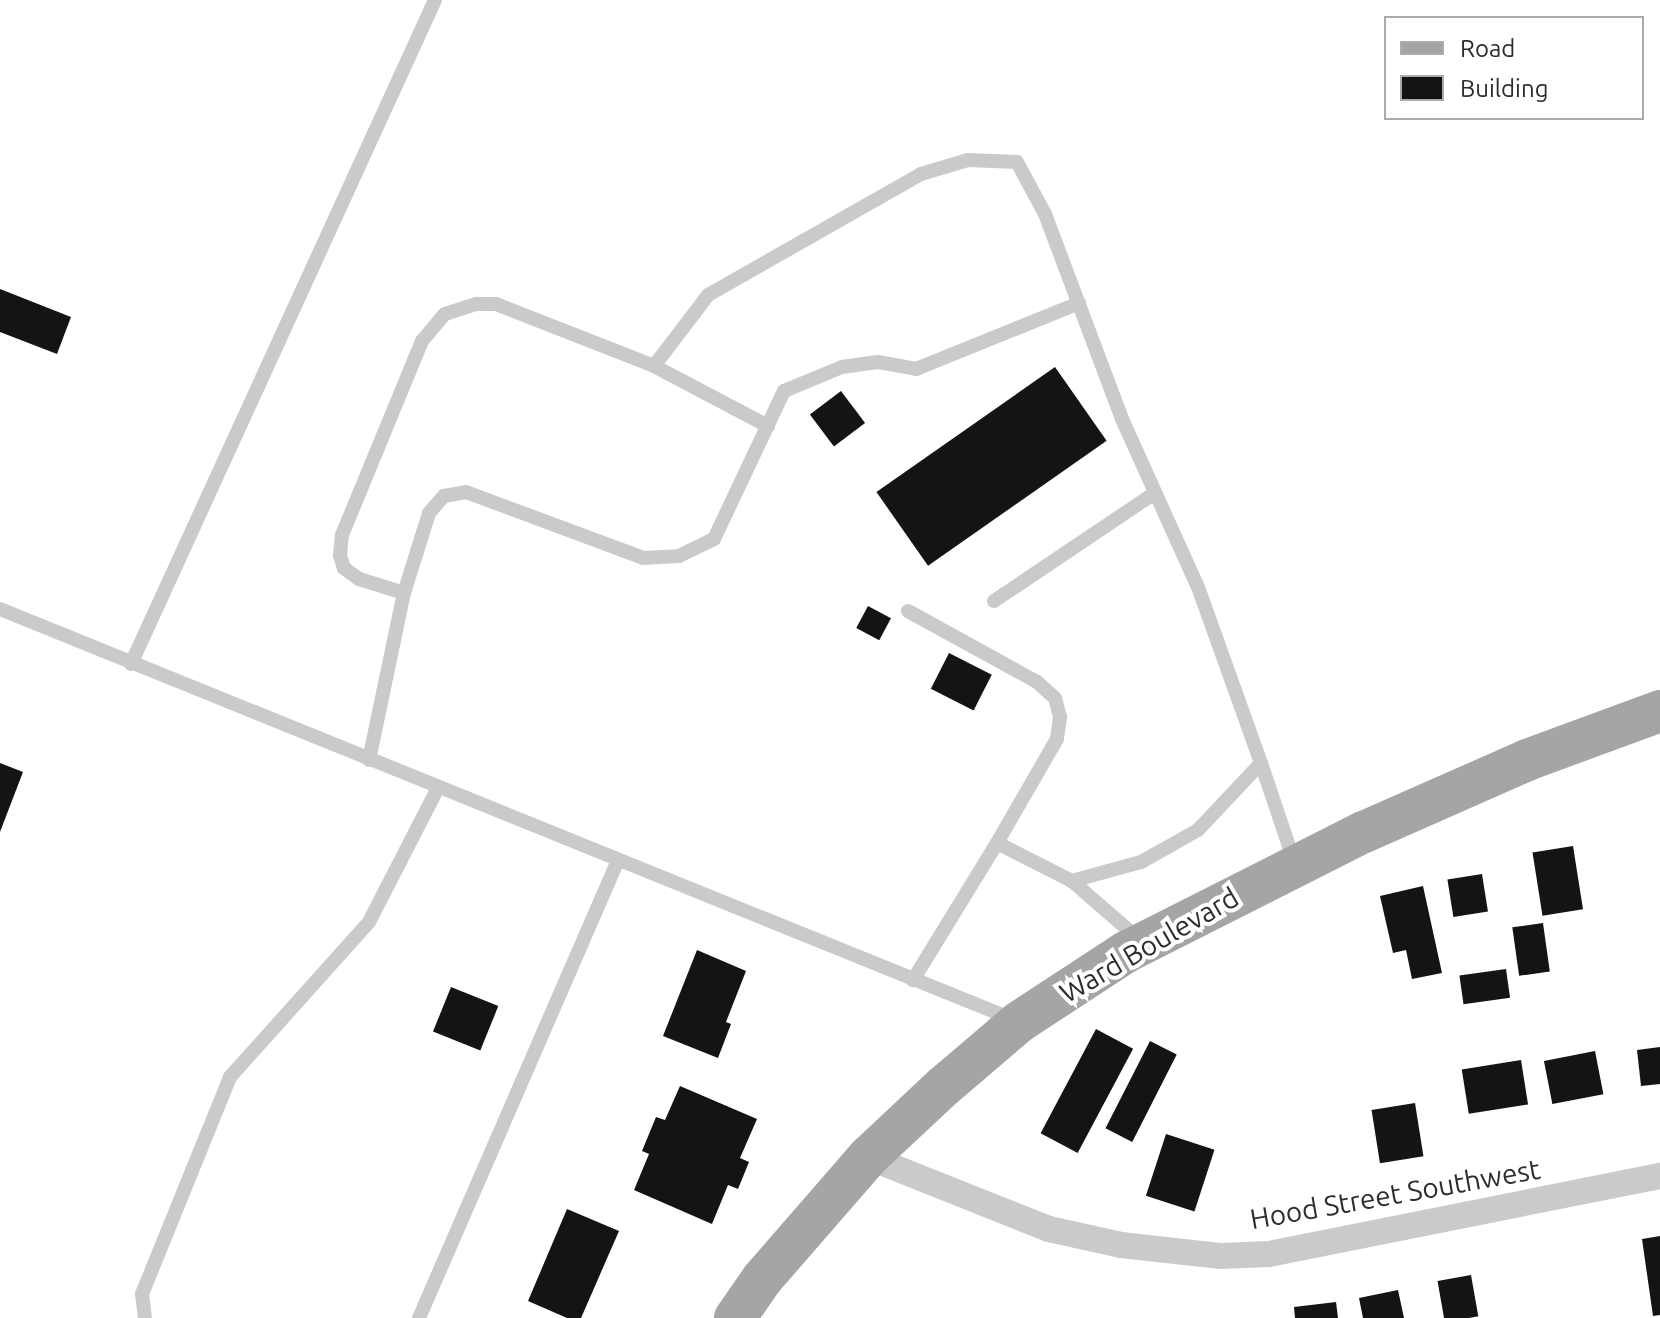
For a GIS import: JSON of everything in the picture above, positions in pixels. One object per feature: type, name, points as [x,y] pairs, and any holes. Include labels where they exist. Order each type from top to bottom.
[{"type":"main road","name":"Ward Boulevard","points":[[735,1318],[762,1279],[868,1157],[1019,1022],[1143,943],[1295,866],[1527,760],[1660,711]]},
{"type":"street","name":"Hood Street Southwest","points":[[868,1157],[1049,1229],[1121,1245],[1221,1256],[1269,1254],[1660,1176]]},
{"type":"lane","points":[[131,664],[435,0]]},
{"type":"lane","points":[[654,366],[708,295],[921,174],[968,160],[1017,162],[1045,214],[1122,419],[1198,587],[1295,866]]},
{"type":"lane","points":[[369,760],[404,593],[429,513],[444,496],[466,492],[643,558],[679,556],[714,539],[784,391],[842,367],[878,362],[916,369],[1079,303]]},
{"type":"lane","points":[[404,593],[359,579],[344,568],[340,556],[342,535],[422,341],[445,314],[476,304],[496,304],[654,366],[768,426]]},
{"type":"lane","points":[[994,601],[1155,493]]},
{"type":"lane","points":[[0,609],[1019,1022]]},
{"type":"lane","points":[[908,611],[1037,682],[1055,698],[1060,717],[1057,739],[913,980]]},
{"type":"lane","points":[[1072,881],[1141,862],[1198,830],[1261,763]]},
{"type":"lane","points":[[145,1318],[142,1294],[230,1077],[369,922],[438,788]]},
{"type":"lane","points":[[997,843],[1072,881],[1143,943]]},
{"type":"lane","points":[[419,1318],[618,861]]},
{"type":"building","points":[[0,289],[71,317],[57,354],[0,332]]},
{"type":"building","points":[[1055,367],[1107,441],[928,566],[876,492]]},
{"type":"building","points":[[841,391],[865,423],[834,446],[810,414]]},
{"type":"building","points":[[868,606],[891,618],[879,640],[856,628]]},
{"type":"building","points":[[949,653],[992,675],[974,710],[931,689]]},
{"type":"building","points":[[0,763],[23,772],[0,832]]},
{"type":"building","points":[[1573,846],[1583,909],[1543,916],[1533,852]]},
{"type":"building","points":[[1482,874],[1488,912],[1453,917],[1447,879]]},
{"type":"building","points":[[1423,886],[1442,973],[1412,979],[1406,950],[1393,953],[1380,896]]},
{"type":"building","points":[[1543,923],[1550,972],[1519,976],[1512,927]]},
{"type":"building","points":[[697,950],[746,971],[726,1022],[731,1024],[718,1058],[663,1036]]},
{"type":"building","points":[[1506,969],[1510,998],[1463,1004],[1459,976]]},
{"type":"building","points":[[451,987],[498,1006],[480,1051],[433,1032]]},
{"type":"building","points":[[1096,1029],[1133,1049],[1078,1153],[1041,1133]]},
{"type":"building","points":[[1150,1041],[1177,1055],[1132,1142],[1106,1128]]},
{"type":"building","points":[[1660,1047],[1660,1084],[1641,1086],[1637,1050]]},
{"type":"building","points":[[1595,1051],[1603,1094],[1552,1104],[1544,1061]]},
{"type":"building","points":[[1521,1060],[1528,1104],[1469,1114],[1462,1069]]},
{"type":"building","points":[[680,1086],[757,1119],[740,1158],[749,1162],[738,1189],[728,1185],[712,1224],[634,1190],[649,1154],[642,1151],[656,1117],[665,1120]]},
{"type":"building","points":[[1415,1103],[1423,1156],[1380,1163],[1372,1110]]},
{"type":"building","points":[[1166,1134],[1215,1150],[1194,1212],[1146,1196]]},
{"type":"building","points":[[567,1209],[619,1231],[581,1318],[567,1318],[528,1301]]},
{"type":"building","points":[[1660,1236],[1660,1315],[1653,1316],[1642,1239]]},
{"type":"building","points":[[1471,1275],[1478,1316],[1444,1318],[1438,1281]]},
{"type":"building","points":[[1398,1290],[1404,1318],[1363,1318],[1359,1298]]},
{"type":"building","points":[[1336,1302],[1338,1318],[1295,1318],[1294,1307]]}]
